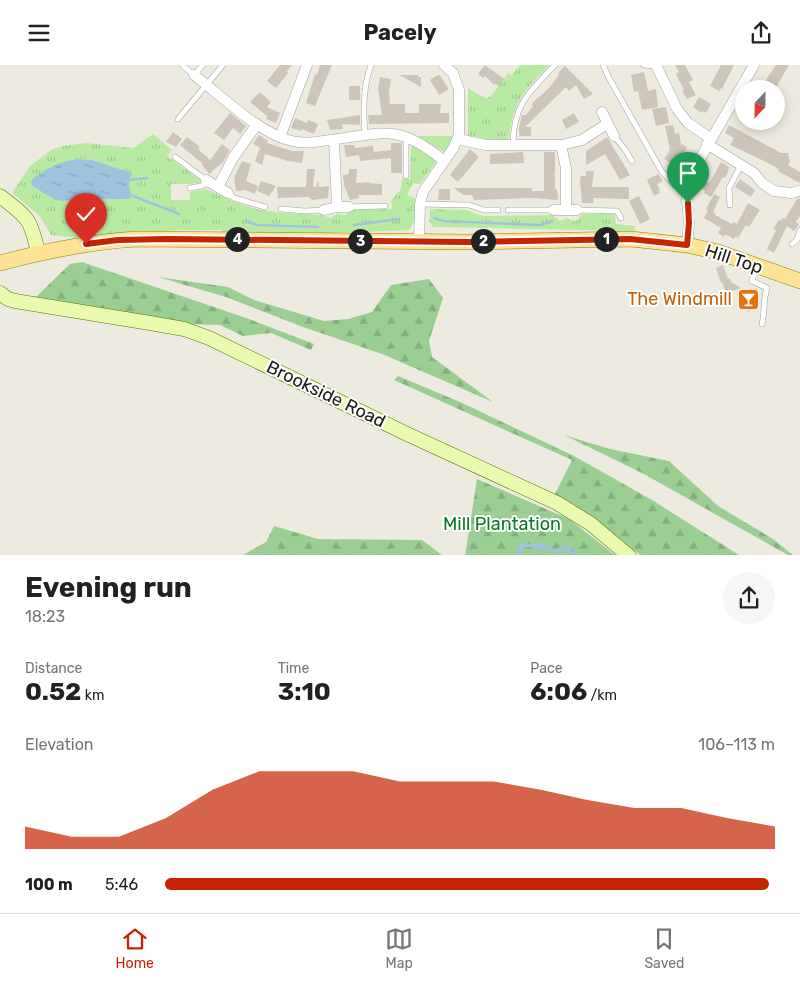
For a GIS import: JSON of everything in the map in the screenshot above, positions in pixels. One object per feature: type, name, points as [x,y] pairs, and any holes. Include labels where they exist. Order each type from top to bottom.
[{"type":"main road","name":"Hill Top","points":[[0,263],[38,252],[86,244],[136,239],[419,241],[630,239],[687,245],[718,252],[800,281]]},
{"type":"street","points":[[280,137],[308,65]]},
{"type":"street","points":[[687,245],[689,223],[686,190],[689,178],[754,65]]},
{"type":"street","points":[[419,241],[420,204],[423,192],[458,139],[460,129],[459,90],[453,73],[446,66]]},
{"type":"street","points":[[656,66],[677,109],[688,123],[709,141],[754,173],[762,183],[774,191],[791,193],[800,191]]},
{"type":"street","points":[[194,75],[271,134],[306,143],[365,134],[391,133],[408,137],[424,145],[444,161]]},
{"type":"street","points":[[602,112],[614,136]]},
{"type":"street","points":[[228,193],[211,183],[233,158],[257,124]]},
{"type":"street","points":[[458,139],[485,145],[561,145],[582,140],[607,124]]},
{"type":"street","points":[[334,140],[336,149],[336,207]]},
{"type":"street","points":[[561,145],[566,168],[566,209]]},
{"type":"street","points":[[0,195],[27,218],[38,252]]},
{"type":"street","points":[[324,209],[349,207]]},
{"type":"street","points":[[554,210],[577,210]]},
{"type":"street","name":"Brookside Road","points":[[0,293],[8,299],[184,329],[209,337],[407,434],[556,503],[591,525],[629,555]]},
{"type":"lane","points":[[182,65],[194,75],[202,65]]},
{"type":"lane","points":[[178,119],[223,65]]},
{"type":"lane","points":[[365,134],[366,86],[371,65]]},
{"type":"lane","points":[[513,145],[514,122],[523,99],[555,65]]},
{"type":"lane","points":[[603,65],[662,172],[678,187],[686,190]]},
{"type":"lane","points":[[644,65],[656,66]]},
{"type":"lane","points":[[614,136],[632,161]]},
{"type":"lane","points":[[406,176],[406,144],[408,137]]},
{"type":"lane","points":[[175,157],[211,183]]},
{"type":"lane","points":[[730,205],[729,188],[741,165]]},
{"type":"lane","points":[[190,188],[211,183]]},
{"type":"lane","points":[[228,193],[234,198],[265,207]]},
{"type":"lane","points":[[420,204],[469,205],[484,210],[498,210]]},
{"type":"lane","points":[[349,207],[385,206]]},
{"type":"lane","points":[[281,209],[304,211],[324,209]]},
{"type":"lane","points":[[508,210],[554,210]]},
{"type":"lane","points":[[577,210],[617,211],[621,218]]},
{"type":"lane","points":[[792,244],[797,240],[800,230]]},
{"type":"lane","points":[[756,266],[752,281],[767,288],[764,297],[765,308],[762,323]]},
{"type":"green space","points":[[520,65],[549,65],[521,98],[513,116],[509,139],[484,139],[468,136],[468,88],[486,99],[492,95],[508,73],[512,75]]},
{"type":"green space","points":[[153,134],[172,150],[167,156],[203,182],[171,184],[171,200],[190,200],[190,192],[206,189],[235,202],[260,210],[322,215],[330,218],[337,214],[345,215],[353,210],[393,209],[391,201],[401,189],[402,179],[410,179],[411,148],[413,143],[434,158],[436,162],[420,184],[413,183],[407,195],[415,198],[414,221],[410,230],[331,233],[179,230],[77,238],[51,235],[40,216],[12,193],[30,166],[51,150],[63,146],[86,143],[133,148]],"holes":[[[76,159],[92,160],[131,173],[126,199],[64,201],[31,181],[46,169],[57,164]]]},
{"type":"green space","points":[[417,136],[454,136],[449,150],[444,152]]},
{"type":"green space","points":[[430,209],[466,210],[483,216],[552,215],[560,221],[568,218],[573,221],[577,220],[582,214],[615,214],[616,224],[635,226],[634,231],[433,227],[429,221]]},
{"type":"green space","points":[[82,262],[249,319],[314,344],[311,350],[271,333],[243,336],[220,325],[182,324],[36,297],[70,264]]},
{"type":"green space","points":[[158,277],[228,287],[254,300],[324,321],[348,319],[372,312],[391,285],[429,279],[443,298],[429,341],[432,357],[493,402],[382,354],[303,327],[226,297]]},
{"type":"green space","points":[[398,376],[460,402],[574,456],[652,500],[739,555],[640,555],[596,519],[555,494],[572,460],[394,380]]},
{"type":"green space","points":[[564,435],[610,449],[669,461],[718,506],[773,539],[793,555],[788,555],[642,473]]},
{"type":"green space","name":"Mill Plantation","points":[[477,479],[569,519],[615,555],[465,555]]},
{"type":"green space","points":[[274,526],[318,539],[422,540],[442,555],[243,555],[266,542]]},
{"type":"water","points":[[76,159],[92,160],[132,173],[129,185],[133,196],[126,199],[64,201],[56,200],[32,186],[31,181],[46,169]]},
{"type":"water","points":[[522,543],[542,544],[553,549],[567,546],[579,555],[569,551],[554,552],[530,547],[523,548],[521,555],[517,555],[518,547]]},
{"type":"building","points":[[280,65],[292,65],[276,88],[267,81]]},
{"type":"building","points":[[320,65],[332,65],[315,106],[306,103],[315,74],[317,75]]},
{"type":"building","points":[[485,65],[504,79],[499,86],[494,85],[485,76],[483,78],[478,74]]},
{"type":"building","points":[[675,65],[685,65],[693,80],[689,82],[696,95],[687,99],[676,74],[679,72]]},
{"type":"building","points":[[721,65],[734,65],[722,89],[719,91],[710,86]]},
{"type":"building","points":[[776,65],[789,65],[780,80],[766,80]]},
{"type":"building","points":[[565,66],[593,94],[584,99],[576,85],[569,91],[566,87],[525,127],[531,127],[531,136],[519,135],[522,115],[526,115],[533,106],[533,102],[548,89]]},
{"type":"building","points":[[644,72],[648,91],[656,89],[658,107],[642,110],[638,91],[634,92],[631,75]]},
{"type":"building","points":[[399,75],[418,75],[418,77],[421,77],[421,87]]},
{"type":"building","points":[[440,75],[448,88],[448,90],[439,95],[430,80]]},
{"type":"building","points":[[380,77],[391,79],[389,91],[390,104],[405,104],[405,113],[419,113],[419,104],[441,104],[440,113],[449,113],[449,123],[369,124],[368,115],[382,115],[378,88]]},
{"type":"building","points":[[349,86],[360,86],[360,100],[349,100]]},
{"type":"building","points":[[260,92],[271,102],[267,107],[280,113],[276,123],[266,119],[267,116],[250,102]]},
{"type":"building","points":[[699,97],[711,104],[706,113],[703,111],[702,113],[693,107]]},
{"type":"building","points":[[666,107],[669,123],[656,126],[652,109]]},
{"type":"building","points":[[230,113],[246,126],[240,134],[233,128],[224,140],[214,133]]},
{"type":"building","points":[[574,113],[579,122],[566,129],[562,120]]},
{"type":"building","points":[[360,115],[360,125],[342,124],[343,129],[330,130],[327,120]]},
{"type":"building","points":[[295,118],[307,123],[308,120],[318,124],[314,134],[302,129],[301,131],[291,128]]},
{"type":"building","points":[[673,125],[675,134],[679,133],[681,144],[687,147],[677,166],[664,159],[670,150],[665,126]]},
{"type":"building","points":[[729,125],[735,130],[781,153],[788,153],[790,162],[788,165],[800,172],[800,183],[778,171],[779,169],[730,145],[734,138],[725,133]]},
{"type":"building","points":[[173,132],[182,139],[176,147],[166,142]]},
{"type":"building","points":[[259,135],[268,141],[267,143],[292,151],[304,151],[302,163],[265,154],[262,165],[255,161],[260,148],[253,144]]},
{"type":"building","points":[[187,137],[200,147],[198,149],[210,160],[222,144],[230,150],[223,162],[209,174],[203,164],[180,145]]},
{"type":"building","points":[[607,137],[630,175],[620,180],[605,154],[586,165],[586,151]]},
{"type":"building","points":[[391,143],[402,143],[402,173],[391,173],[391,158],[360,161],[359,155],[346,157],[344,145],[355,145],[355,148],[373,146],[374,152],[391,150]]},
{"type":"building","points":[[470,149],[479,157],[458,182],[450,175]]},
{"type":"building","points":[[523,152],[524,163],[490,164],[490,154]]},
{"type":"building","points":[[544,152],[555,152],[555,173],[553,175],[555,175],[555,189],[557,189],[558,200],[534,198],[474,200],[472,195],[463,195],[454,188],[532,188],[532,191],[544,191]]},
{"type":"building","points":[[242,161],[251,164],[246,181],[258,186],[255,194],[245,190],[236,191],[234,178]]},
{"type":"building","points":[[721,162],[729,167],[728,172],[711,197],[704,193],[705,190],[702,189],[706,182],[709,183]]},
{"type":"building","points":[[307,169],[315,169],[313,187],[316,187],[318,180],[319,187],[329,186],[328,198],[312,200],[309,197],[278,198],[277,187],[306,187]]},
{"type":"building","points":[[349,169],[357,169],[356,183],[370,182],[382,184],[382,195],[358,195],[359,198],[350,200],[344,185],[343,175],[349,174]]},
{"type":"building","points":[[586,171],[594,171],[592,187],[629,187],[629,199],[593,198],[594,203],[582,203],[580,180],[581,176],[586,176]]},
{"type":"building","points":[[658,174],[663,181],[657,184],[660,193],[654,196],[647,180]]},
{"type":"building","points":[[740,179],[755,190],[751,197],[735,187]]},
{"type":"building","points":[[261,181],[276,186],[269,196],[257,191]]},
{"type":"building","points":[[439,189],[450,189],[450,200],[438,200]]},
{"type":"building","points":[[714,194],[720,197],[713,212],[732,224],[734,222],[737,224],[748,203],[760,210],[749,227],[746,225],[738,238],[736,236],[734,239],[725,234],[724,237],[718,233],[721,228],[704,218],[708,210],[706,209]]},
{"type":"building","points":[[639,196],[650,219],[640,224],[629,201]]},
{"type":"building","points":[[800,198],[800,216],[796,222],[799,224],[794,231],[787,226],[774,253],[767,249],[776,230],[773,229],[779,220],[785,219],[797,199]]},
{"type":"building","points":[[723,265],[728,279],[730,278],[731,282],[741,288],[726,293],[716,268]]},
{"type":"building","name":"The Windmill","points":[[743,289],[757,297],[755,300],[757,301],[749,312],[744,308],[746,304],[743,303],[744,301],[737,297]]},
{"type":"waterway","points":[[129,180],[147,178]]},
{"type":"waterway","points":[[133,196],[179,214]]},
{"type":"waterway","points":[[434,218],[444,221],[540,225],[552,221]]},
{"type":"waterway","points":[[354,225],[399,219]]},
{"type":"waterway","points":[[246,221],[257,225],[318,227]]},
{"type":"place","name":"The Windmill","points":[[748,299]]},
{"type":"route","points":[[86,244],[136,239],[468,242],[630,239],[687,245],[688,203]]}]
